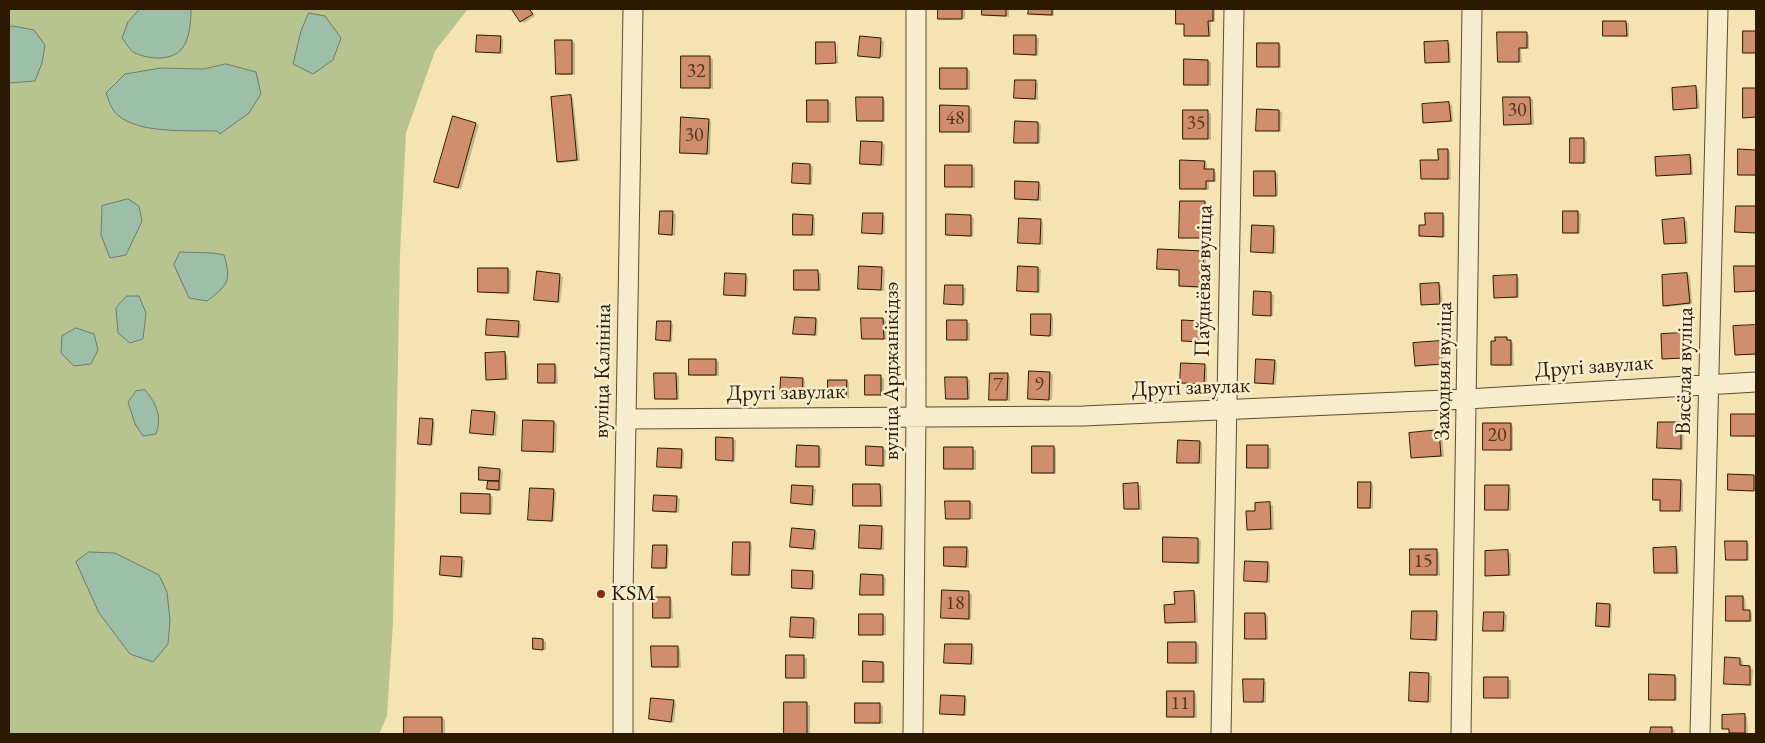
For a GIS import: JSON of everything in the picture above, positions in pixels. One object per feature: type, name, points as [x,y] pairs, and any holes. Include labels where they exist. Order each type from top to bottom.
[{"type":"street","name":"вуліца Калініна","points":[[623,734],[633,9]]},
{"type":"street","name":"вуліца Арджанікідзэ","points":[[913,734],[916,415],[916,9]]},
{"type":"street","name":"Паўднёвая вуліца","points":[[1221,734],[1225,410],[1234,9]]},
{"type":"street","name":"Заходняя вуліца","points":[[1461,734],[1472,9]]},
{"type":"street","name":"Вясёлая вуліца","points":[[1700,734],[1718,9]]},
{"type":"street","name":"Другі завулак","points":[[626,419],[916,415],[1083,416],[1467,399],[1756,382]]},
{"type":"green space","points":[[9,9],[140,9],[128,22],[191,20],[191,9],[468,9],[435,51],[406,133],[400,254],[393,622],[387,716],[379,734],[9,734],[9,83],[35,81],[34,30],[9,27]],"holes":[[[226,64],[217,131],[175,130],[134,125],[161,68],[203,69]],[[102,206],[110,257],[101,235]],[[127,296],[118,333],[116,308]]]},
{"type":"shaded area","points":[[140,9],[191,9],[188,36],[181,50],[176,54],[163,58],[148,57],[131,51],[122,38],[128,22]]},
{"type":"shaded area","points":[[309,13],[325,16],[341,38],[333,60],[313,74],[293,64],[301,31]]},
{"type":"shaded area","points":[[9,27],[34,30],[45,45],[42,63],[35,81],[9,83]]},
{"type":"shaded area","points":[[226,64],[256,72],[261,94],[249,113],[220,134],[217,131],[162,130],[134,124],[122,119],[114,111],[106,93],[125,74],[161,68],[203,69]]},
{"type":"shaded area","points":[[128,199],[139,206],[142,221],[126,255],[110,258],[101,235],[102,206]]},
{"type":"shaded area","points":[[180,252],[224,255],[228,271],[226,282],[207,301],[189,298],[174,265]]},
{"type":"shaded area","points":[[127,296],[139,296],[146,313],[143,339],[130,343],[118,333],[116,308]]},
{"type":"shaded area","points":[[76,328],[94,334],[98,350],[91,364],[74,366],[61,353],[62,336]]},
{"type":"shaded area","points":[[145,390],[153,400],[157,411],[158,428],[156,434],[143,436],[135,424],[128,402],[136,391]]},
{"type":"shaded area","points":[[89,552],[115,553],[159,575],[167,592],[170,620],[168,644],[153,662],[130,654],[99,613],[76,562]]},
{"type":"building","points":[[529,9],[533,14],[520,22],[512,10]]},
{"type":"building","points":[[938,9],[962,9],[962,19],[938,19]]},
{"type":"building","points":[[982,9],[1006,9],[1006,16],[982,15]]},
{"type":"building","points":[[1029,9],[1052,9],[1052,15],[1028,14]]},
{"type":"building","points":[[1176,9],[1213,9],[1213,21],[1208,21],[1209,36],[1184,36],[1184,24],[1176,24]]},
{"type":"building","points":[[1603,21],[1626,21],[1627,36],[1603,36]]},
{"type":"building","points":[[1743,31],[1756,31],[1756,53],[1743,53]]},
{"type":"building","points":[[1497,32],[1527,32],[1527,48],[1519,48],[1519,62],[1498,62]]},
{"type":"building","points":[[477,35],[501,36],[500,53],[476,52]]},
{"type":"building","points":[[1014,35],[1036,35],[1036,55],[1014,54]]},
{"type":"building","points":[[860,36],[881,38],[880,58],[858,56]]},
{"type":"building","points":[[555,40],[572,40],[572,74],[556,74]]},
{"type":"building","points":[[1448,41],[1449,62],[1425,63],[1424,42]]},
{"type":"building","points":[[816,42],[835,42],[836,63],[816,64]]},
{"type":"building","points":[[1257,43],[1279,43],[1279,67],[1257,67]]},
{"type":"building","points":[[681,56],[710,56],[710,88],[681,88]]},
{"type":"building","points":[[1184,59],[1208,60],[1208,85],[1184,85]]},
{"type":"building","points":[[940,68],[967,68],[967,89],[940,89]]},
{"type":"building","points":[[1015,80],[1036,80],[1035,99],[1014,98]]},
{"type":"building","points":[[1696,86],[1697,108],[1673,110],[1672,88]]},
{"type":"building","points":[[1743,88],[1756,88],[1756,117],[1743,118]]},
{"type":"building","points":[[571,95],[577,160],[557,162],[551,97]]},
{"type":"building","points":[[856,97],[883,97],[883,121],[857,121]]},
{"type":"building","points":[[1503,97],[1530,97],[1531,124],[1504,125]]},
{"type":"building","points":[[807,100],[828,100],[828,122],[807,122]]},
{"type":"building","points":[[1449,102],[1451,121],[1423,123],[1422,104]]},
{"type":"building","points":[[940,105],[969,106],[969,132],[940,132]]},
{"type":"building","points":[[1257,109],[1279,110],[1279,131],[1256,131]]},
{"type":"building","points":[[1183,110],[1208,110],[1208,139],[1183,139]]},
{"type":"building","points":[[453,116],[476,123],[458,188],[434,182]]},
{"type":"building","points":[[681,117],[709,119],[707,154],[680,153]]},
{"type":"building","points":[[1015,121],[1038,122],[1038,143],[1014,143]]},
{"type":"building","points":[[1570,138],[1584,138],[1584,163],[1570,163]]},
{"type":"building","points":[[861,141],[882,142],[881,165],[860,164]]},
{"type":"building","points":[[1438,149],[1448,149],[1448,179],[1421,179],[1420,160],[1438,160]]},
{"type":"building","points":[[1738,149],[1756,150],[1756,175],[1738,175]]},
{"type":"building","points":[[1690,155],[1691,174],[1656,176],[1655,157]]},
{"type":"building","points":[[1180,160],[1205,161],[1204,169],[1214,169],[1214,181],[1206,181],[1206,189],[1180,189]]},
{"type":"building","points":[[793,163],[810,164],[810,184],[792,183]]},
{"type":"building","points":[[945,165],[972,165],[972,187],[945,187]]},
{"type":"building","points":[[1254,171],[1275,171],[1276,196],[1254,196]]},
{"type":"building","points":[[1015,181],[1039,182],[1038,200],[1015,199]]},
{"type":"building","points":[[1180,201],[1205,201],[1204,238],[1179,238]]},
{"type":"building","points":[[1736,206],[1756,206],[1756,233],[1735,232]]},
{"type":"building","points":[[660,211],[673,211],[672,235],[659,234]]},
{"type":"building","points":[[1563,211],[1578,211],[1578,233],[1563,233]]},
{"type":"building","points":[[863,213],[883,213],[882,234],[862,233]]},
{"type":"building","points":[[1425,213],[1443,213],[1443,237],[1419,236],[1419,225],[1425,225]]},
{"type":"building","points":[[793,214],[813,215],[812,235],[793,235]]},
{"type":"building","points":[[946,214],[971,215],[971,236],[946,235]]},
{"type":"building","points":[[1019,218],[1041,219],[1040,244],[1018,243]]},
{"type":"building","points":[[1684,218],[1686,243],[1664,244],[1662,220]]},
{"type":"building","points":[[1252,225],[1274,226],[1273,253],[1251,252]]},
{"type":"building","points":[[1158,249],[1204,251],[1203,265],[1207,265],[1206,280],[1203,280],[1203,287],[1179,286],[1179,270],[1157,269]]},
{"type":"building","points":[[859,266],[882,267],[881,290],[858,289]]},
{"type":"building","points":[[1018,266],[1038,267],[1038,292],[1017,291]]},
{"type":"building","points":[[1734,266],[1756,266],[1756,291],[1735,292]]},
{"type":"building","points":[[478,268],[508,268],[508,293],[478,292]]},
{"type":"building","points":[[794,270],[818,270],[819,290],[794,290]]},
{"type":"building","points":[[537,271],[560,274],[558,302],[534,300]]},
{"type":"building","points":[[725,273],[746,274],[745,296],[724,295]]},
{"type":"building","points":[[1687,273],[1690,303],[1663,306],[1662,275]]},
{"type":"building","points":[[1517,275],[1517,297],[1494,298],[1493,276]]},
{"type":"building","points":[[1439,283],[1440,304],[1421,305],[1420,284]]},
{"type":"building","points":[[945,285],[963,285],[963,305],[944,304]]},
{"type":"building","points":[[1254,291],[1271,292],[1271,316],[1253,315]]},
{"type":"building","points":[[1031,314],[1051,314],[1050,336],[1031,335]]},
{"type":"building","points":[[795,317],[816,318],[815,335],[793,334]]},
{"type":"building","points":[[861,318],[883,318],[884,339],[862,339]]},
{"type":"building","points":[[487,319],[519,321],[518,337],[486,335]]},
{"type":"building","points":[[947,320],[967,320],[967,340],[947,340]]},
{"type":"building","points":[[1182,320],[1199,321],[1199,327],[1203,327],[1203,342],[1182,341]]},
{"type":"building","points":[[657,321],[671,321],[670,341],[656,340]]},
{"type":"building","points":[[1756,325],[1756,354],[1735,355],[1733,326]]},
{"type":"building","points":[[1683,333],[1685,358],[1662,359],[1661,334]]},
{"type":"building","points":[[1495,337],[1507,337],[1507,340],[1511,340],[1511,365],[1491,365],[1491,341],[1495,341]]},
{"type":"building","points":[[1440,341],[1442,364],[1415,366],[1413,343]]},
{"type":"building","points":[[505,352],[506,379],[486,380],[485,353]]},
{"type":"building","points":[[689,359],[716,359],[716,375],[689,375]]},
{"type":"building","points":[[1256,359],[1275,360],[1273,384],[1255,383]]},
{"type":"building","points":[[1181,363],[1205,364],[1204,384],[1180,383]]},
{"type":"building","points":[[538,364],[555,364],[555,383],[538,383]]},
{"type":"building","points":[[1029,371],[1050,372],[1049,400],[1028,399]]},
{"type":"building","points":[[654,373],[676,373],[677,399],[655,399]]},
{"type":"building","points":[[990,373],[1008,373],[1007,400],[989,400]]},
{"type":"building","points":[[865,375],[881,375],[881,395],[865,395]]},
{"type":"building","points":[[781,377],[803,378],[802,398],[780,397]]},
{"type":"building","points":[[945,377],[967,377],[968,399],[946,399]]},
{"type":"building","points":[[828,380],[847,380],[846,398],[828,397]]},
{"type":"building","points":[[472,410],[495,412],[493,435],[470,433]]},
{"type":"building","points":[[1731,414],[1756,414],[1756,436],[1731,436]]},
{"type":"building","points":[[420,418],[433,419],[431,445],[418,444]]},
{"type":"building","points":[[523,420],[554,421],[553,452],[522,451]]},
{"type":"building","points":[[1658,422],[1681,422],[1681,449],[1657,448]]},
{"type":"building","points":[[1483,423],[1511,423],[1511,450],[1483,450]]},
{"type":"building","points":[[1439,430],[1441,456],[1411,458],[1409,433]]},
{"type":"building","points":[[716,437],[733,438],[733,461],[716,460]]},
{"type":"building","points":[[1178,440],[1200,441],[1199,463],[1177,463]]},
{"type":"building","points":[[797,445],[819,446],[819,467],[796,467]]},
{"type":"building","points":[[1247,445],[1268,445],[1268,468],[1247,468]]},
{"type":"building","points":[[866,446],[883,447],[883,466],[866,465]]},
{"type":"building","points":[[1032,446],[1054,446],[1054,473],[1032,473]]},
{"type":"building","points":[[944,447],[973,447],[973,469],[944,469]]},
{"type":"building","points":[[658,448],[682,449],[681,468],[657,467]]},
{"type":"building","points":[[479,467],[500,469],[499,481],[479,480]]},
{"type":"building","points":[[1728,474],[1754,475],[1754,491],[1728,490]]},
{"type":"building","points":[[1653,479],[1681,480],[1680,511],[1660,511],[1660,500],[1653,500]]},
{"type":"building","points":[[488,481],[499,481],[499,490],[487,489]]},
{"type":"building","points":[[1358,482],[1371,482],[1370,508],[1358,508]]},
{"type":"building","points":[[1138,483],[1139,509],[1124,509],[1123,484]]},
{"type":"building","points":[[853,484],[880,484],[881,506],[853,506]]},
{"type":"building","points":[[792,485],[813,486],[812,505],[791,503]]},
{"type":"building","points":[[1485,485],[1509,485],[1508,510],[1485,510]]},
{"type":"building","points":[[530,488],[554,489],[552,521],[528,520]]},
{"type":"building","points":[[461,493],[490,494],[490,514],[461,513]]},
{"type":"building","points":[[654,495],[677,496],[676,512],[653,511]]},
{"type":"building","points":[[945,501],[970,501],[970,519],[946,519]]},
{"type":"building","points":[[1270,502],[1271,529],[1247,530],[1246,511],[1255,511],[1255,503]]},
{"type":"building","points":[[860,525],[882,526],[881,549],[859,548]]},
{"type":"building","points":[[792,528],[815,530],[813,549],[790,547]]},
{"type":"building","points":[[1163,537],[1198,538],[1198,563],[1163,562]]},
{"type":"building","points":[[1725,541],[1747,541],[1747,560],[1726,560]]},
{"type":"building","points":[[733,542],[750,542],[749,575],[732,575]]},
{"type":"building","points":[[653,545],[667,545],[666,568],[652,568]]},
{"type":"building","points":[[944,547],[967,547],[966,567],[944,566]]},
{"type":"building","points":[[1676,547],[1677,573],[1654,573],[1653,548]]},
{"type":"building","points":[[1410,549],[1437,549],[1437,575],[1410,575]]},
{"type":"building","points":[[1508,550],[1509,575],[1485,576],[1485,551]]},
{"type":"building","points":[[441,556],[462,557],[461,577],[440,575]]},
{"type":"building","points":[[1245,561],[1268,562],[1267,582],[1244,581]]},
{"type":"building","points":[[792,570],[813,571],[812,589],[792,588]]},
{"type":"building","points":[[861,574],[883,575],[883,595],[860,595]]},
{"type":"building","points":[[942,590],[969,591],[969,619],[941,618]]},
{"type":"building","points":[[1194,591],[1195,622],[1165,623],[1164,605],[1175,604],[1174,592]]},
{"type":"building","points":[[1726,596],[1743,596],[1743,610],[1750,610],[1750,621],[1726,621]]},
{"type":"building","points":[[653,597],[670,597],[670,618],[653,618]]},
{"type":"building","points":[[1597,603],[1610,604],[1609,627],[1596,626]]},
{"type":"building","points":[[1412,611],[1437,611],[1436,640],[1411,639]]},
{"type":"building","points":[[1484,612],[1504,612],[1503,631],[1483,631]]},
{"type":"building","points":[[1245,613],[1265,613],[1266,639],[1245,639]]},
{"type":"building","points":[[859,614],[883,614],[883,635],[859,635]]},
{"type":"building","points":[[791,617],[814,618],[813,638],[790,637]]},
{"type":"building","points":[[533,638],[543,639],[543,650],[533,649]]},
{"type":"building","points":[[1168,642],[1196,642],[1196,663],[1168,663]]},
{"type":"building","points":[[945,644],[972,644],[971,664],[944,663]]},
{"type":"building","points":[[651,646],[678,646],[678,667],[652,667]]},
{"type":"building","points":[[786,655],[804,655],[804,678],[786,678]]},
{"type":"building","points":[[1725,657],[1740,658],[1740,665],[1750,666],[1750,685],[1724,684]]},
{"type":"building","points":[[863,661],[883,662],[883,682],[863,682]]},
{"type":"building","points":[[1410,672],[1429,673],[1428,702],[1409,701]]},
{"type":"building","points":[[1649,674],[1675,675],[1675,700],[1649,700]]},
{"type":"building","points":[[1484,677],[1508,677],[1508,698],[1484,698]]},
{"type":"building","points":[[1243,679],[1264,679],[1263,702],[1244,702]]},
{"type":"building","points":[[1167,691],[1194,691],[1194,717],[1167,717]]},
{"type":"building","points":[[941,695],[965,696],[964,715],[940,714]]},
{"type":"building","points":[[651,698],[674,700],[671,722],[649,719]]},
{"type":"building","points":[[784,702],[807,702],[807,734],[784,734]]},
{"type":"building","points":[[855,703],[880,703],[880,723],[855,723]]},
{"type":"building","points":[[1745,714],[1745,733],[1729,733],[1729,729],[1722,729],[1722,715]]},
{"type":"building","points":[[404,717],[442,717],[442,734],[404,734]]},
{"type":"building","points":[[1651,727],[1672,727],[1672,734],[1650,734]]},
{"type":"place","name":"KSM","points":[[601,594]]}]
